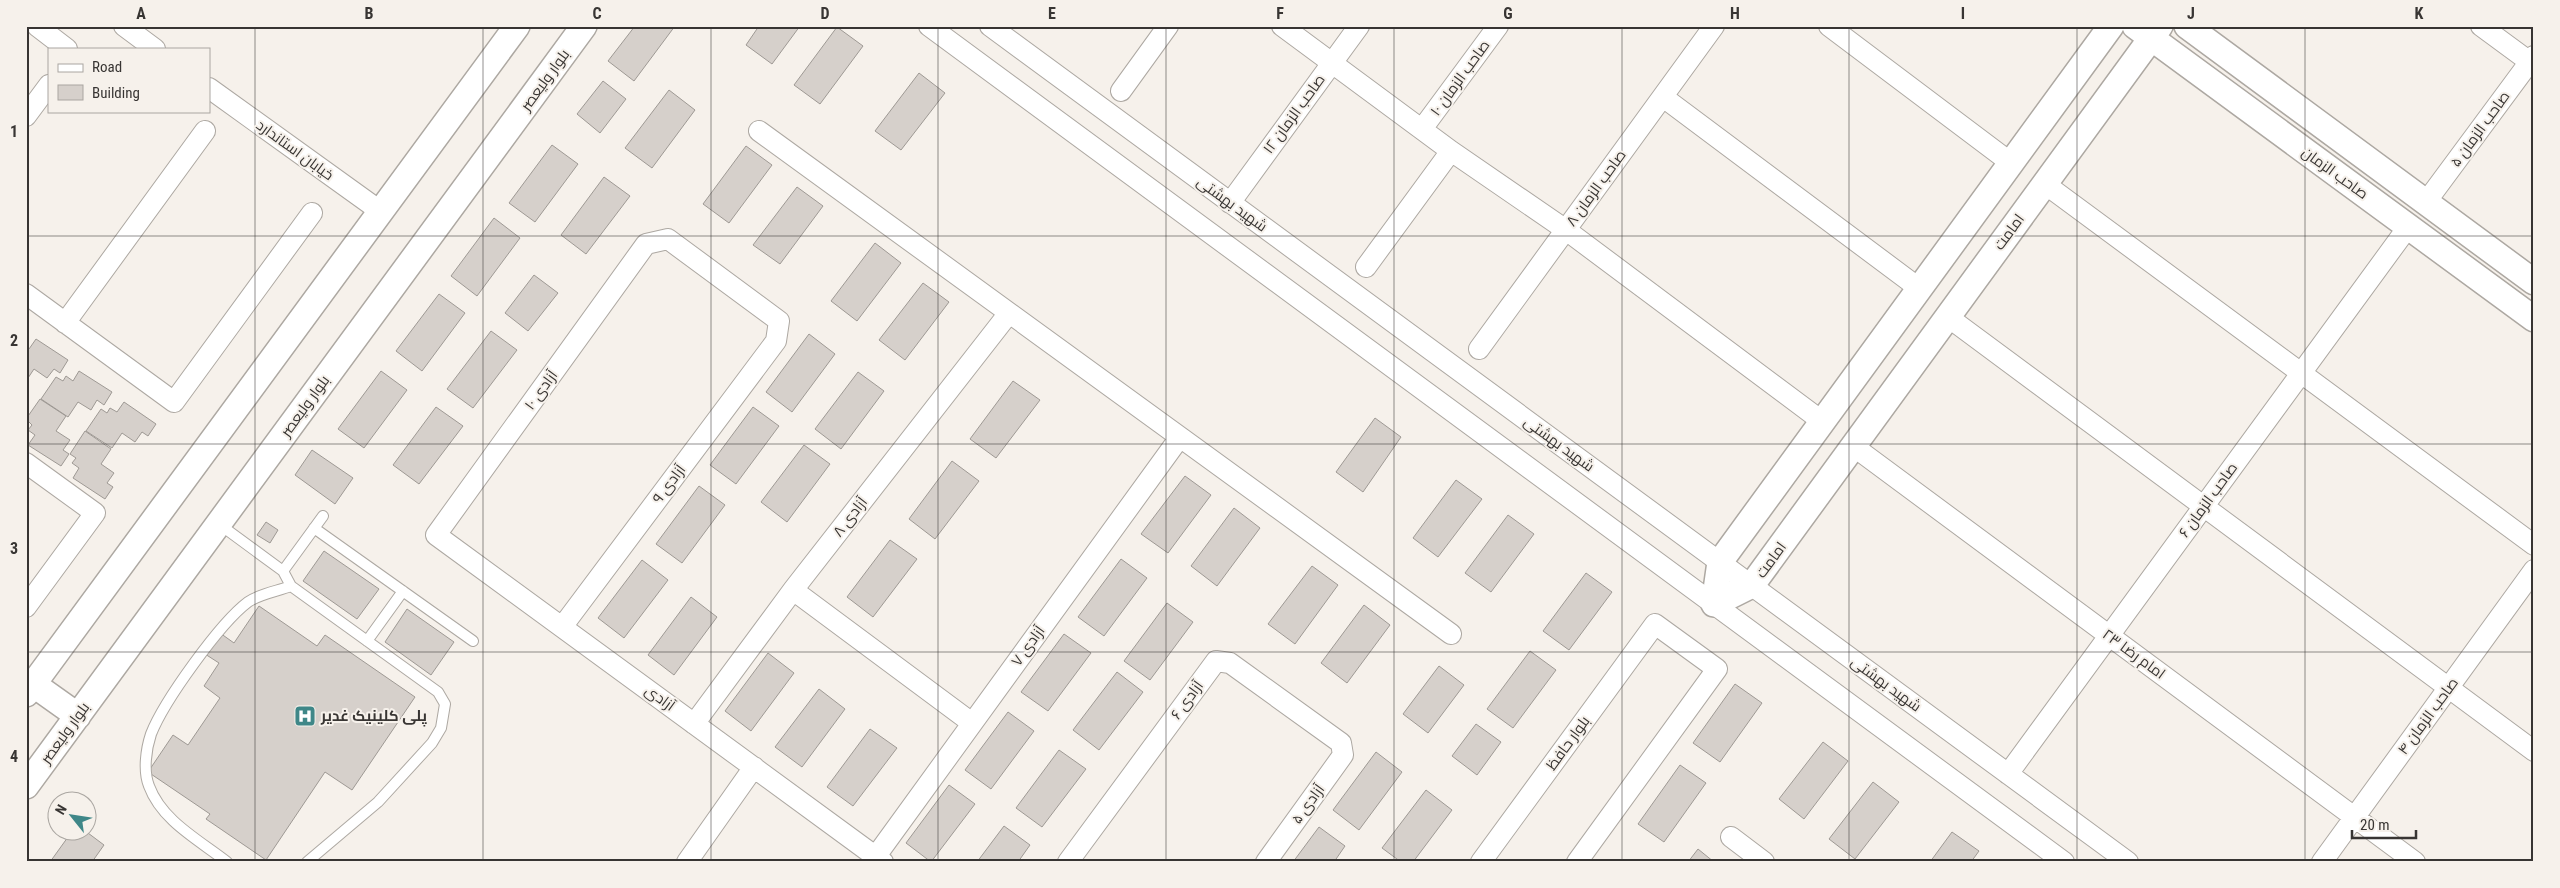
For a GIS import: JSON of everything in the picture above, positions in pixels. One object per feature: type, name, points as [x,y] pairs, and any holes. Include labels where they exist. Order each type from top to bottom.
[{"type":"street","points":[[37,26],[66,48]]},
{"type":"street","points":[[124,26],[154,48]]},
{"type":"street","points":[[78,716],[30,689],[516,26]]},
{"type":"street","name":"بلوار ولیعصر","points":[[26,786],[584,26]]},
{"type":"street","points":[[929,26],[2064,862]]},
{"type":"street","name":"شهید بهشتی","points":[[990,26],[2128,862]]},
{"type":"street","points":[[1121,91],[1168,26]]},
{"type":"street","points":[[1282,26],[1422,129],[1566,230],[1822,422]]},
{"type":"street","name":"صاحب الزمان ۱۲","points":[[1230,203],[1359,26]]},
{"type":"street","name":"صاحب الزمان ۱۰","points":[[1422,129],[1498,26]]},
{"type":"street","name":"صاحب الزمان ۸","points":[[1478,349],[1714,26]]},
{"type":"street","points":[[1828,26],[2011,163]]},
{"type":"street","points":[[1714,604],[1720,562],[2111,26]]},
{"type":"street","name":"صاحب الزمان","points":[[2187,26],[2534,282]]},
{"type":"street","points":[[2481,26],[2532,61]]},
{"type":"street","name":"امامت","points":[[1714,604],[1752,586],[2045,184],[2149,30]]},
{"type":"street","name":"صاحب الزمان","points":[[2149,30],[2408,227],[2529,306]]},
{"type":"street","name":"صاحب الزمان ۵","points":[[2426,202],[2532,61]]},
{"type":"street","points":[[26,116],[48,86]]},
{"type":"street","name":"خیابان استاندارد","points":[[210,89],[380,212]]},
{"type":"street","points":[[1663,97],[1920,289]]},
{"type":"street","points":[[65,323],[205,131]]},
{"type":"street","points":[[759,131],[1452,634]]},
{"type":"street","points":[[1366,267],[1452,150]]},
{"type":"street","points":[[2045,184],[2534,546]]},
{"type":"street","points":[[26,294],[174,402],[312,213]]},
{"type":"street","name":"صاحب الزمان ۶","points":[[2008,774],[2408,227]]},
{"type":"street","name":"آزادی ۹","points":[[562,627],[776,341],[779,321],[668,239],[646,244]]},
{"type":"street","name":"آزادی ۱۰","points":[[436,535],[646,244]]},
{"type":"street","name":"آزادی ۸","points":[[694,724],[793,590],[1009,313]]},
{"type":"street","points":[[1948,317],[2534,751]]},
{"type":"street","name":"آزادی ۷","points":[[880,859],[972,723],[1180,437]]},
{"type":"street","name":"امام رضا ۲۳","points":[[1853,446],[2415,862]]},
{"type":"street","points":[[26,463],[95,513],[26,607]]},
{"type":"street","name":"آزادی","points":[[436,535],[880,859]]},
{"type":"street","name":"صاحب الزمان ۴","points":[[2322,862],[2534,570]]},
{"type":"street","points":[[793,590],[972,723]]},
{"type":"street","name":"بلوار حافظ","points":[[1481,862],[1655,624],[1717,669],[1576,862]]},
{"type":"street","name":"آزادی ۶","points":[[1068,862],[1216,661],[1230,663],[1341,743]]},
{"type":"street","name":"آزادی ۵","points":[[1266,862],[1343,755],[1341,743]]},
{"type":"street","points":[[687,862],[754,767]]},
{"type":"street","points":[[1731,838],[1764,862]]},
{"type":"lane","points":[[283,572],[323,516]]},
{"type":"lane","points":[[218,524],[283,572],[290,586],[438,692],[445,704],[445,714],[441,728],[432,743],[378,802],[307,862]]},
{"type":"lane","points":[[314,528],[473,641]]},
{"type":"lane","points":[[228,862],[168,818],[156,800],[148,785],[145,763],[151,734],[164,708],[227,620],[250,600],[290,586]]},
{"type":"lane","points":[[367,641],[403,591]]},
{"type":"building","points":[[635,26],[675,26],[634,81],[608,61]]},
{"type":"building","points":[[759,26],[800,26],[772,64],[746,45]]},
{"type":"building","points":[[837,27],[863,46],[820,104],[794,85]]},
{"type":"building","points":[[919,73],[945,93],[901,150],[875,131]]},
{"type":"building","points":[[603,81],[626,99],[600,133],[577,114]]},
{"type":"building","points":[[669,90],[695,110],[652,168],[625,148]]},
{"type":"building","points":[[552,145],[578,164],[535,222],[509,203]]},
{"type":"building","points":[[746,146],[772,165],[729,223],[703,204]]},
{"type":"building","points":[[604,177],[630,196],[586,254],[561,235]]},
{"type":"building","points":[[797,187],[823,206],[780,264],[753,245]]},
{"type":"building","points":[[494,218],[520,238],[477,296],[451,276]]},
{"type":"building","points":[[875,243],[901,263],[857,321],[831,301]]},
{"type":"building","points":[[534,275],[558,293],[528,331],[505,313]]},
{"type":"building","points":[[923,283],[949,302],[905,360],[879,340]]},
{"type":"building","points":[[439,294],[465,313],[422,371],[396,351]]},
{"type":"building","points":[[491,331],[517,350],[473,408],[447,389]]},
{"type":"building","points":[[809,334],[835,354],[792,412],[766,392]]},
{"type":"building","points":[[36,339],[68,360],[60,373],[54,369],[47,378],[34,369],[26,381],[26,347],[29,349]]},
{"type":"building","points":[[79,371],[112,392],[104,405],[97,400],[91,410],[78,402],[68,417],[41,399],[56,377],[63,381],[66,376],[73,381]]},
{"type":"building","points":[[381,371],[407,390],[364,448],[338,429]]},
{"type":"building","points":[[858,372],[884,391],[841,449],[815,429]]},
{"type":"building","points":[[1013,381],[1040,400],[996,458],[970,439]]},
{"type":"building","points":[[40,399],[66,416],[56,431],[70,440],[63,450],[69,454],[61,466],[28,445],[35,435],[28,430],[32,425],[26,419]]},
{"type":"building","points":[[124,402],[156,424],[148,436],[142,432],[135,442],[122,433],[112,448],[86,431],[101,409],[107,413],[110,408],[117,412]]},
{"type":"building","points":[[436,407],[463,426],[419,484],[393,465]]},
{"type":"building","points":[[753,407],[779,426],[736,484],[710,465]]},
{"type":"building","points":[[1375,418],[1401,437],[1363,492],[1336,472]]},
{"type":"building","points":[[85,431],[111,449],[101,464],[114,473],[107,483],[113,487],[105,499],[73,478],[79,468],[72,463],[76,458],[70,454]]},
{"type":"building","points":[[804,445],[830,464],[787,522],[761,502]]},
{"type":"building","points":[[312,450],[353,478],[335,504],[295,475]]},
{"type":"building","points":[[952,461],[979,481],[935,539],[909,519]]},
{"type":"building","points":[[1185,476],[1211,495],[1168,553],[1141,534]]},
{"type":"building","points":[[1456,480],[1482,499],[1438,557],[1413,538]]},
{"type":"building","points":[[699,486],[725,505],[682,563],[656,544]]},
{"type":"building","points":[[1234,508],[1260,528],[1217,586],[1191,566]]},
{"type":"building","points":[[1508,515],[1534,534],[1491,592],[1465,573]]},
{"type":"building","points":[[266,522],[278,530],[270,543],[257,535]]},
{"type":"building","points":[[890,540],[917,559],[873,617],[847,597]]},
{"type":"building","points":[[324,551],[379,589],[357,619],[303,581]]},
{"type":"building","points":[[1121,559],[1147,578],[1104,636],[1078,617]]},
{"type":"building","points":[[642,560],[668,580],[624,638],[598,618]]},
{"type":"building","points":[[1312,566],[1338,585],[1295,644],[1268,624]]},
{"type":"building","points":[[1586,573],[1612,592],[1569,650],[1543,631]]},
{"type":"building","points":[[691,597],[717,617],[674,675],[648,655]]},
{"type":"building","points":[[1167,603],[1193,622],[1150,680],[1124,661]]},
{"type":"building","points":[[1364,605],[1390,625],[1347,683],[1321,663]]},
{"type":"building","name":"پلی کلینیک غدیر","points":[[259,606],[317,646],[325,635],[415,697],[352,790],[325,772],[266,860],[206,819],[210,814],[148,772],[173,735],[188,745],[220,698],[204,686],[219,663],[205,654],[220,633],[234,643]]},
{"type":"building","points":[[407,609],[454,642],[431,675],[385,642]]},
{"type":"building","points":[[1064,634],[1091,653],[1048,711],[1021,692]]},
{"type":"building","points":[[1530,651],[1556,670],[1513,728],[1487,709]]},
{"type":"building","points":[[768,653],[794,673],[751,731],[725,711]]},
{"type":"building","points":[[1439,666],[1464,685],[1428,733],[1403,714]]},
{"type":"building","points":[[1117,672],[1143,692],[1099,750],[1073,730]]},
{"type":"building","points":[[1735,684],[1762,703],[1720,762],[1693,743]]},
{"type":"building","points":[[819,689],[845,709],[802,767],[775,747]]},
{"type":"building","points":[[1008,712],[1034,731],[991,789],[965,770]]},
{"type":"building","points":[[1476,724],[1501,742],[1477,775],[1452,756]]},
{"type":"building","points":[[870,729],[897,748],[853,806],[827,787]]},
{"type":"building","points":[[1823,742],[1848,761],[1804,819],[1779,799]]},
{"type":"building","points":[[1059,750],[1086,769],[1042,827],[1016,808]]},
{"type":"building","points":[[1376,752],[1402,772],[1359,830],[1333,810]]},
{"type":"building","points":[[1680,765],[1706,783],[1664,842],[1638,824]]},
{"type":"building","points":[[1873,782],[1899,802],[1855,859],[1829,839]]},
{"type":"building","points":[[949,785],[975,804],[931,862],[906,843]]},
{"type":"building","points":[[1426,790],[1452,810],[1413,862],[1401,862],[1382,848]]},
{"type":"building","points":[[1004,826],[1030,845],[1018,862],[977,862]]},
{"type":"building","points":[[1319,827],[1345,846],[1334,862],[1293,862]]},
{"type":"building","points":[[1952,832],[1979,851],[1971,862],[1930,862]]},
{"type":"building","points":[[66,840],[97,840],[104,845],[92,862],[50,862]]},
{"type":"building","points":[[1698,849],[1714,862],[1688,862]]},
{"type":"place","name":"پلی کلینیک غدیر","points":[[305,716]]}]
